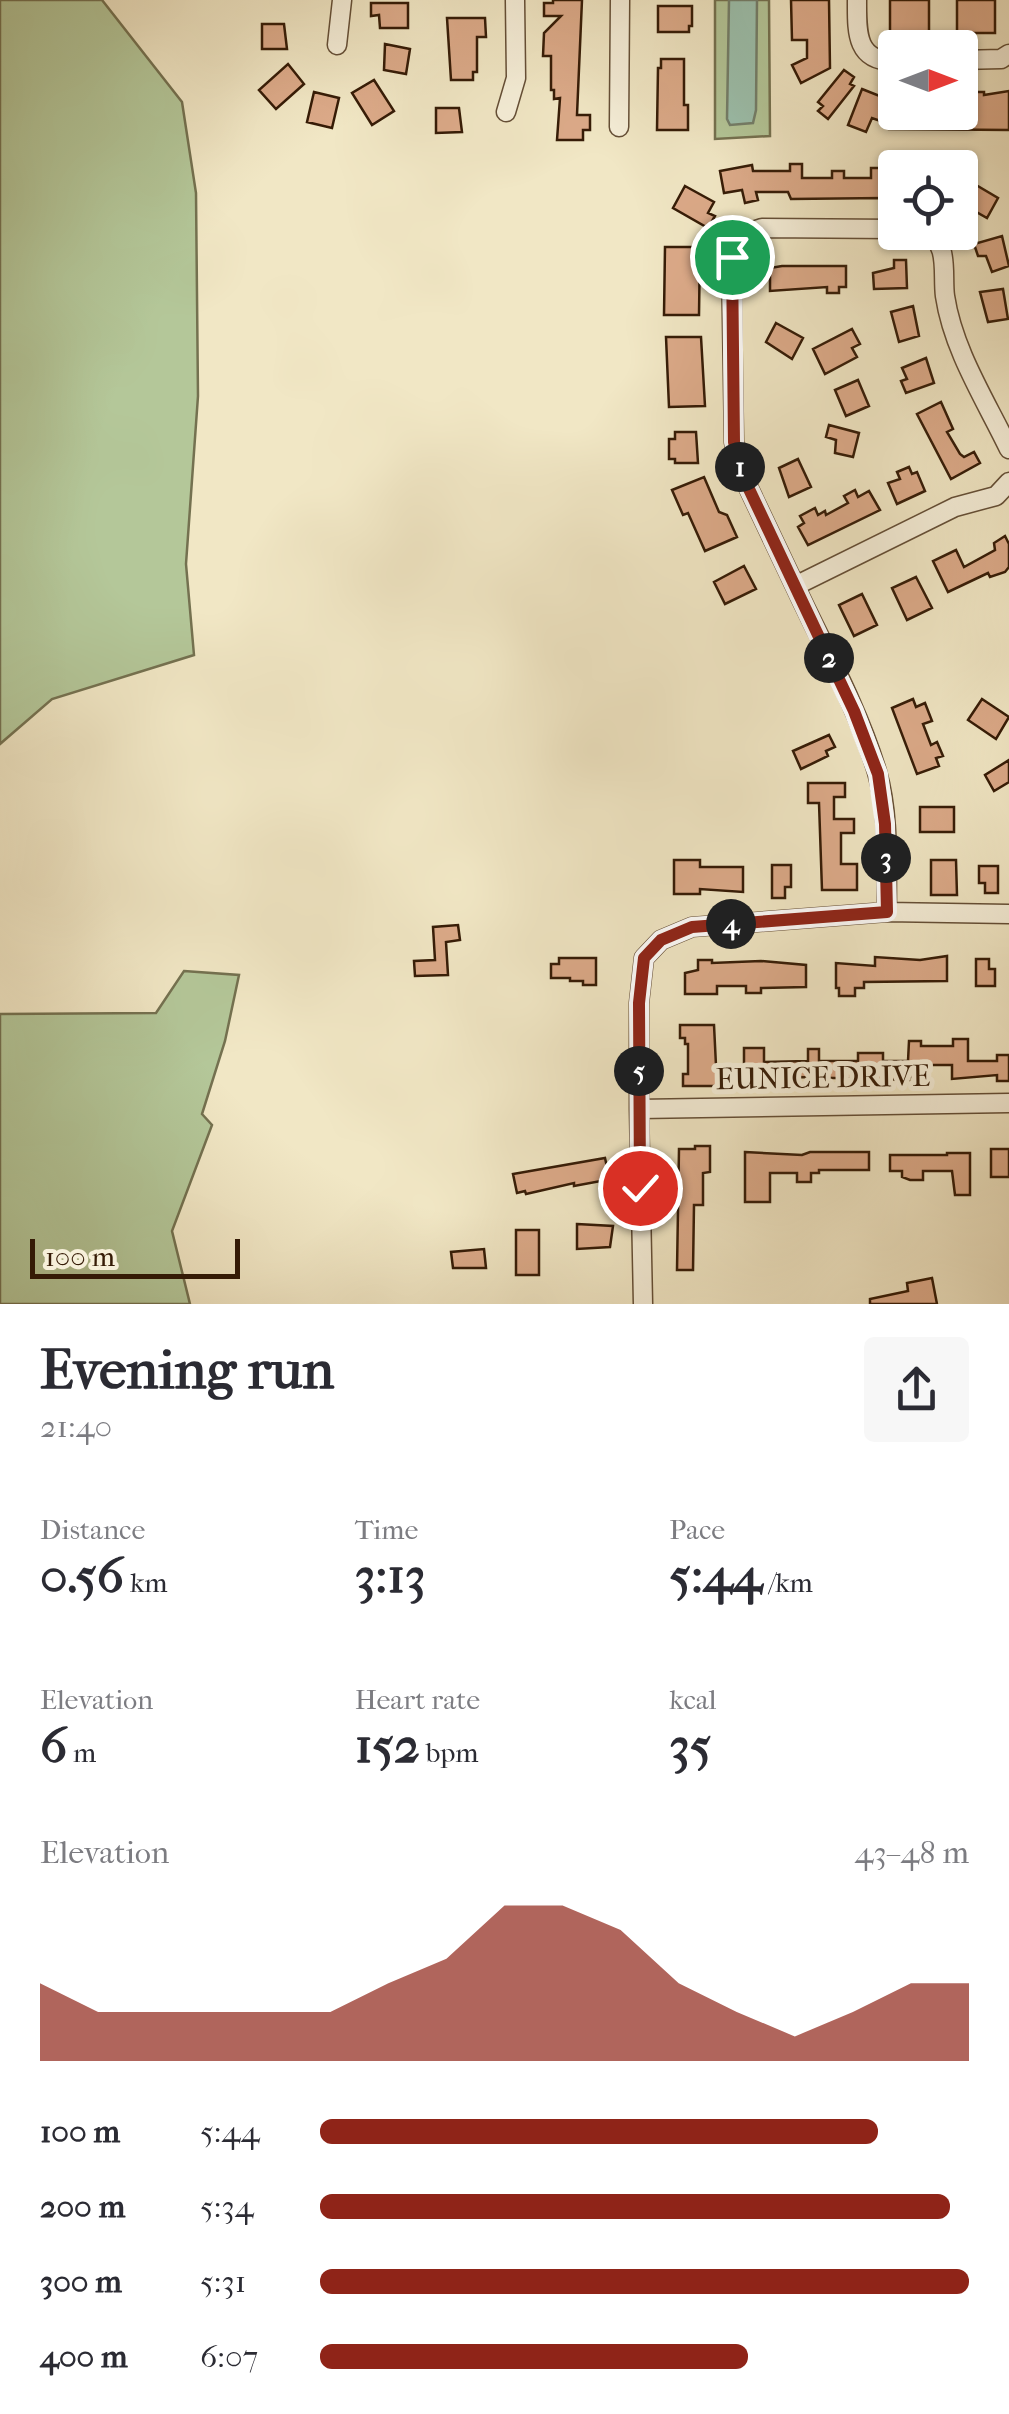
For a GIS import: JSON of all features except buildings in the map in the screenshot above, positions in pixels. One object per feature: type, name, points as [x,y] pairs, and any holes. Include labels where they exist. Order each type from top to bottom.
[{"type":"street","points":[[337,45],[342,0]]},
{"type":"street","points":[[506,112],[516,78],[515,0]]},
{"type":"street","points":[[619,127],[620,0]]},
{"type":"street","points":[[856,0],[856,34],[864,50],[878,60]]},
{"type":"street","points":[[978,60],[1001,59],[1009,54]]},
{"type":"street","points":[[878,228],[762,228],[744,234],[732,257],[734,442],[740,470],[854,711],[878,774],[885,824],[887,912]]},
{"type":"street","points":[[942,250],[945,298],[956,339],[1009,449]]},
{"type":"street","points":[[794,586],[955,507],[996,496],[1009,482]]},
{"type":"street","points":[[643,1304],[639,1003],[644,958],[661,940],[692,927],[887,912],[1009,914]]},
{"type":"street","name":"EUNICE DRIVE","points":[[639,1109],[1009,1103]]},
{"type":"shaded area","points":[[0,0],[102,0],[182,102],[196,193],[198,396],[186,564],[194,655],[52,699],[0,744]]},
{"type":"shaded area","points":[[715,0],[769,0],[770,136],[715,139]]},
{"type":"shaded area","points":[[729,0],[757,0],[753,123],[730,125],[727,119]]},
{"type":"shaded area","points":[[184,971],[239,975],[225,1041],[202,1114],[212,1125],[172,1231],[190,1304],[0,1304],[0,1014],[156,1013]]},
{"type":"route","points":[[640,1188],[639,1003],[644,958],[661,940],[692,927],[887,912],[885,824],[878,774],[854,711],[740,470],[734,442],[732,257]]}]
